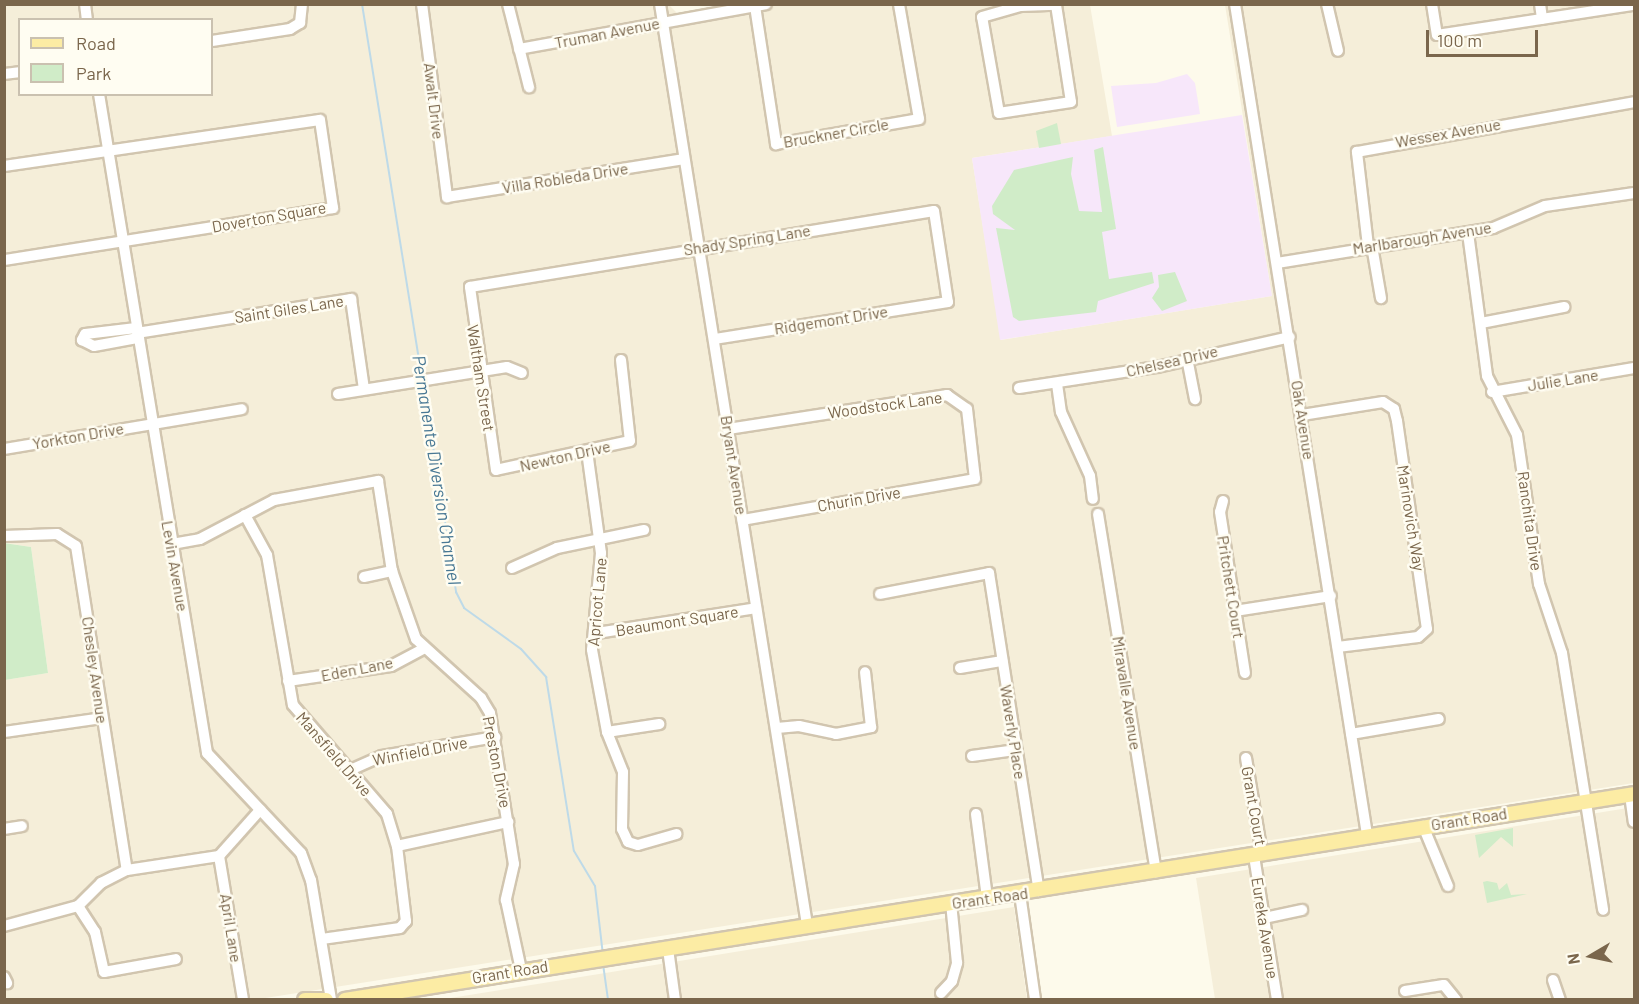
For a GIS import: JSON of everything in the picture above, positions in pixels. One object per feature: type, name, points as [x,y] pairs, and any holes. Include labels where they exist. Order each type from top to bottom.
[{"type":"main road","name":"Grant Road","points":[[345,999],[807,925],[1039,891],[1423,826],[1586,808],[1632,795]]},
{"type":"main road","points":[[305,999],[326,999]]},
{"type":"street","points":[[213,41],[290,29],[300,23],[302,4]]},
{"type":"street","name":"Awalt Drive","points":[[422,4],[447,197]]},
{"type":"street","points":[[508,4],[529,87]]},
{"type":"street","name":"Bryant Avenue","points":[[660,4],[807,925]]},
{"type":"street","name":"Bruckner Circle","points":[[761,5],[776,144],[919,118],[899,4]]},
{"type":"street","name":"Oak Avenue","points":[[1235,4],[1290,337],[1367,835]]},
{"type":"street","points":[[1327,4],[1338,51]]},
{"type":"street","points":[[1432,4],[1437,35],[1635,4]]},
{"type":"street","points":[[1540,4],[1542,19]]},
{"type":"street","name":"Truman Avenue","points":[[519,50],[761,5]]},
{"type":"street","points":[[1020,5],[1056,5],[1071,102],[999,113],[982,17],[1020,5]]},
{"type":"street","name":"Levin Avenue","points":[[99,96],[121,241],[207,753],[300,853],[322,939],[331,999]]},
{"type":"street","name":"Wessex Avenue","points":[[1370,246],[1357,152],[1635,102]]},
{"type":"street","name":"Doverton Square","points":[[108,152],[320,120],[333,208],[121,241]]},
{"type":"street","points":[[4,166],[108,152]]},
{"type":"street","name":"Villa Robleda Drive","points":[[447,197],[684,159]]},
{"type":"street","name":"Marlbarough Avenue","points":[[1277,263],[1370,246],[1468,233],[1545,206],[1635,193]]},
{"type":"street","name":"Shady Spring Lane","points":[[470,287],[934,211],[948,302]]},
{"type":"street","name":"Ranchita Drive","points":[[1468,233],[1492,392],[1514,424],[1520,447],[1539,584],[1562,653],[1603,910]]},
{"type":"street","points":[[4,260],[121,241]]},
{"type":"street","points":[[1370,246],[1381,298]]},
{"type":"street","name":"Waltham Street","points":[[470,287],[480,371],[496,470]]},
{"type":"street","name":"Saint Giles Lane","points":[[105,338],[351,299],[364,389]]},
{"type":"street","name":"Ridgemont Drive","points":[[714,339],[948,302]]},
{"type":"street","points":[[1481,324],[1564,307]]},
{"type":"street","name":"Chelsea Drive","points":[[1019,388],[1057,384],[1290,337]]},
{"type":"street","points":[[1187,358],[1195,399]]},
{"type":"street","name":"Newton Drive","points":[[496,470],[587,451],[632,438],[621,360]]},
{"type":"street","points":[[338,394],[507,367],[522,373]]},
{"type":"street","name":"Julie Lane","points":[[1492,392],[1635,368]]},
{"type":"street","points":[[1057,384],[1061,412],[1090,476],[1093,499]]},
{"type":"street","name":"Woodstock Lane","points":[[728,429],[946,395],[967,409],[975,479]]},
{"type":"street","name":"Marinovich Way","points":[[1302,415],[1383,402],[1394,410],[1397,421],[1427,629],[1418,637],[1338,647]]},
{"type":"street","name":"Yorkton Drive","points":[[4,449],[242,409]]},
{"type":"street","name":"Apricot Lane","points":[[587,451],[601,542],[597,633],[592,650],[607,732],[622,772],[620,814],[628,842],[638,845],[676,834]]},
{"type":"street","name":"Churin Drive","points":[[743,520],[975,479]]},
{"type":"street","name":"Preston Drive","points":[[172,544],[200,539],[274,500],[378,482],[392,571],[423,649],[481,698],[495,737],[514,864],[506,900],[521,970]]},
{"type":"street","name":"Pritchett Court","points":[[1223,501],[1220,512],[1245,673]]},
{"type":"street","name":"Miravalle Avenue","points":[[1098,514],[1156,872]]},
{"type":"street","name":"Mansfield Drive","points":[[245,515],[267,555],[288,681],[301,718],[387,814],[397,846],[406,921],[400,928],[322,939]]},
{"type":"street","points":[[512,568],[558,548],[601,542],[644,530]]},
{"type":"street","name":"Chesley Avenue","points":[[4,536],[57,534],[76,546],[127,870]]},
{"type":"street","points":[[364,578],[392,571]]},
{"type":"street","name":"Waverly Place","points":[[880,594],[989,573],[1015,750],[1039,891]]},
{"type":"street","points":[[1235,611],[1331,596]]},
{"type":"street","name":"Beaumont Square","points":[[597,633],[756,608]]},
{"type":"street","name":"Eden Lane","points":[[288,681],[391,666],[423,649]]},
{"type":"street","points":[[960,668],[1002,661]]},
{"type":"street","points":[[777,728],[799,726],[836,734],[871,727],[865,672]]},
{"type":"street","points":[[4,732],[102,718]]},
{"type":"street","points":[[1351,734],[1438,719]]},
{"type":"street","points":[[607,732],[659,724]]},
{"type":"street","name":"Winfield Drive","points":[[348,771],[382,756],[495,737]]},
{"type":"street","points":[[972,756],[1015,750]]},
{"type":"street","name":"Grant Court","points":[[1246,758],[1258,855]]},
{"type":"street","points":[[1632,795],[1635,822]]},
{"type":"street","points":[[4,926],[78,906],[101,883],[127,870],[219,856],[260,810]]},
{"type":"street","points":[[976,814],[987,898]]},
{"type":"street","points":[[397,846],[508,822]]},
{"type":"street","points":[[4,829],[22,826]]},
{"type":"street","points":[[1423,826],[1448,886]]},
{"type":"street","name":"Eureka Avenue","points":[[1258,855],[1264,918],[1277,999]]},
{"type":"street","name":"April Lane","points":[[219,856],[243,999]]},
{"type":"street","points":[[1020,894],[1035,999]]},
{"type":"street","points":[[941,993],[952,981],[957,963],[951,903]]},
{"type":"street","points":[[78,906],[95,932],[104,972],[176,959]]},
{"type":"street","points":[[1264,918],[1302,910]]},
{"type":"street","points":[[668,949],[675,999]]},
{"type":"street","points":[[1553,980],[1560,999]]},
{"type":"street","points":[[1405,991],[1444,985],[1456,999]]},
{"type":"shaded area","points":[[668,4],[677,13],[729,4],[1090,5],[1112,136],[972,158],[1001,340],[1272,296],[1225,5],[1634,5],[1634,783],[259,999],[5,1000],[5,680],[48,673],[31,547],[5,543],[5,5]]},
{"type":"shaded area","points":[[1187,74],[1195,83],[1200,114],[1117,127],[1111,86],[1156,83]]},
{"type":"shaded area","points":[[1242,115],[1272,296],[1000,340],[972,158]]},
{"type":"shaded area","points":[[1634,807],[1634,999],[1215,999],[1196,878]]},
{"type":"shaded area","points":[[1014,907],[1027,999],[438,1000]]},
{"type":"green space","points":[[1057,123],[1061,144],[1039,148],[1036,131]]},
{"type":"green space","points":[[1103,147],[1116,229],[1102,232],[1109,279],[1152,272],[1154,283],[1098,301],[1096,312],[1019,321],[1013,317],[996,228],[1015,230],[993,214],[992,206],[1014,170],[1073,157],[1071,174],[1079,211],[1102,212],[1094,150]]},
{"type":"green space","points":[[1175,272],[1187,301],[1162,311],[1152,298],[1159,287],[1158,275]]},
{"type":"green space","points":[[4,543],[31,547],[48,673],[5,680]]},
{"type":"green space","points":[[1513,828],[1513,847],[1501,837],[1479,858],[1475,835]]},
{"type":"green space","points":[[1483,882],[1497,883],[1499,890],[1507,883],[1511,895],[1527,894],[1487,903]]},
{"type":"waterway","name":"Permanente Diversion Channel","points":[[362,4],[422,377]]},
{"type":"waterway","name":"Permanente Diversion Channel","points":[[423,383],[456,592],[464,608],[521,649],[546,677],[574,851],[595,886],[603,955]]},
{"type":"waterway","name":"Permanente Diversion Channel","points":[[603,964],[608,1000]]}]
